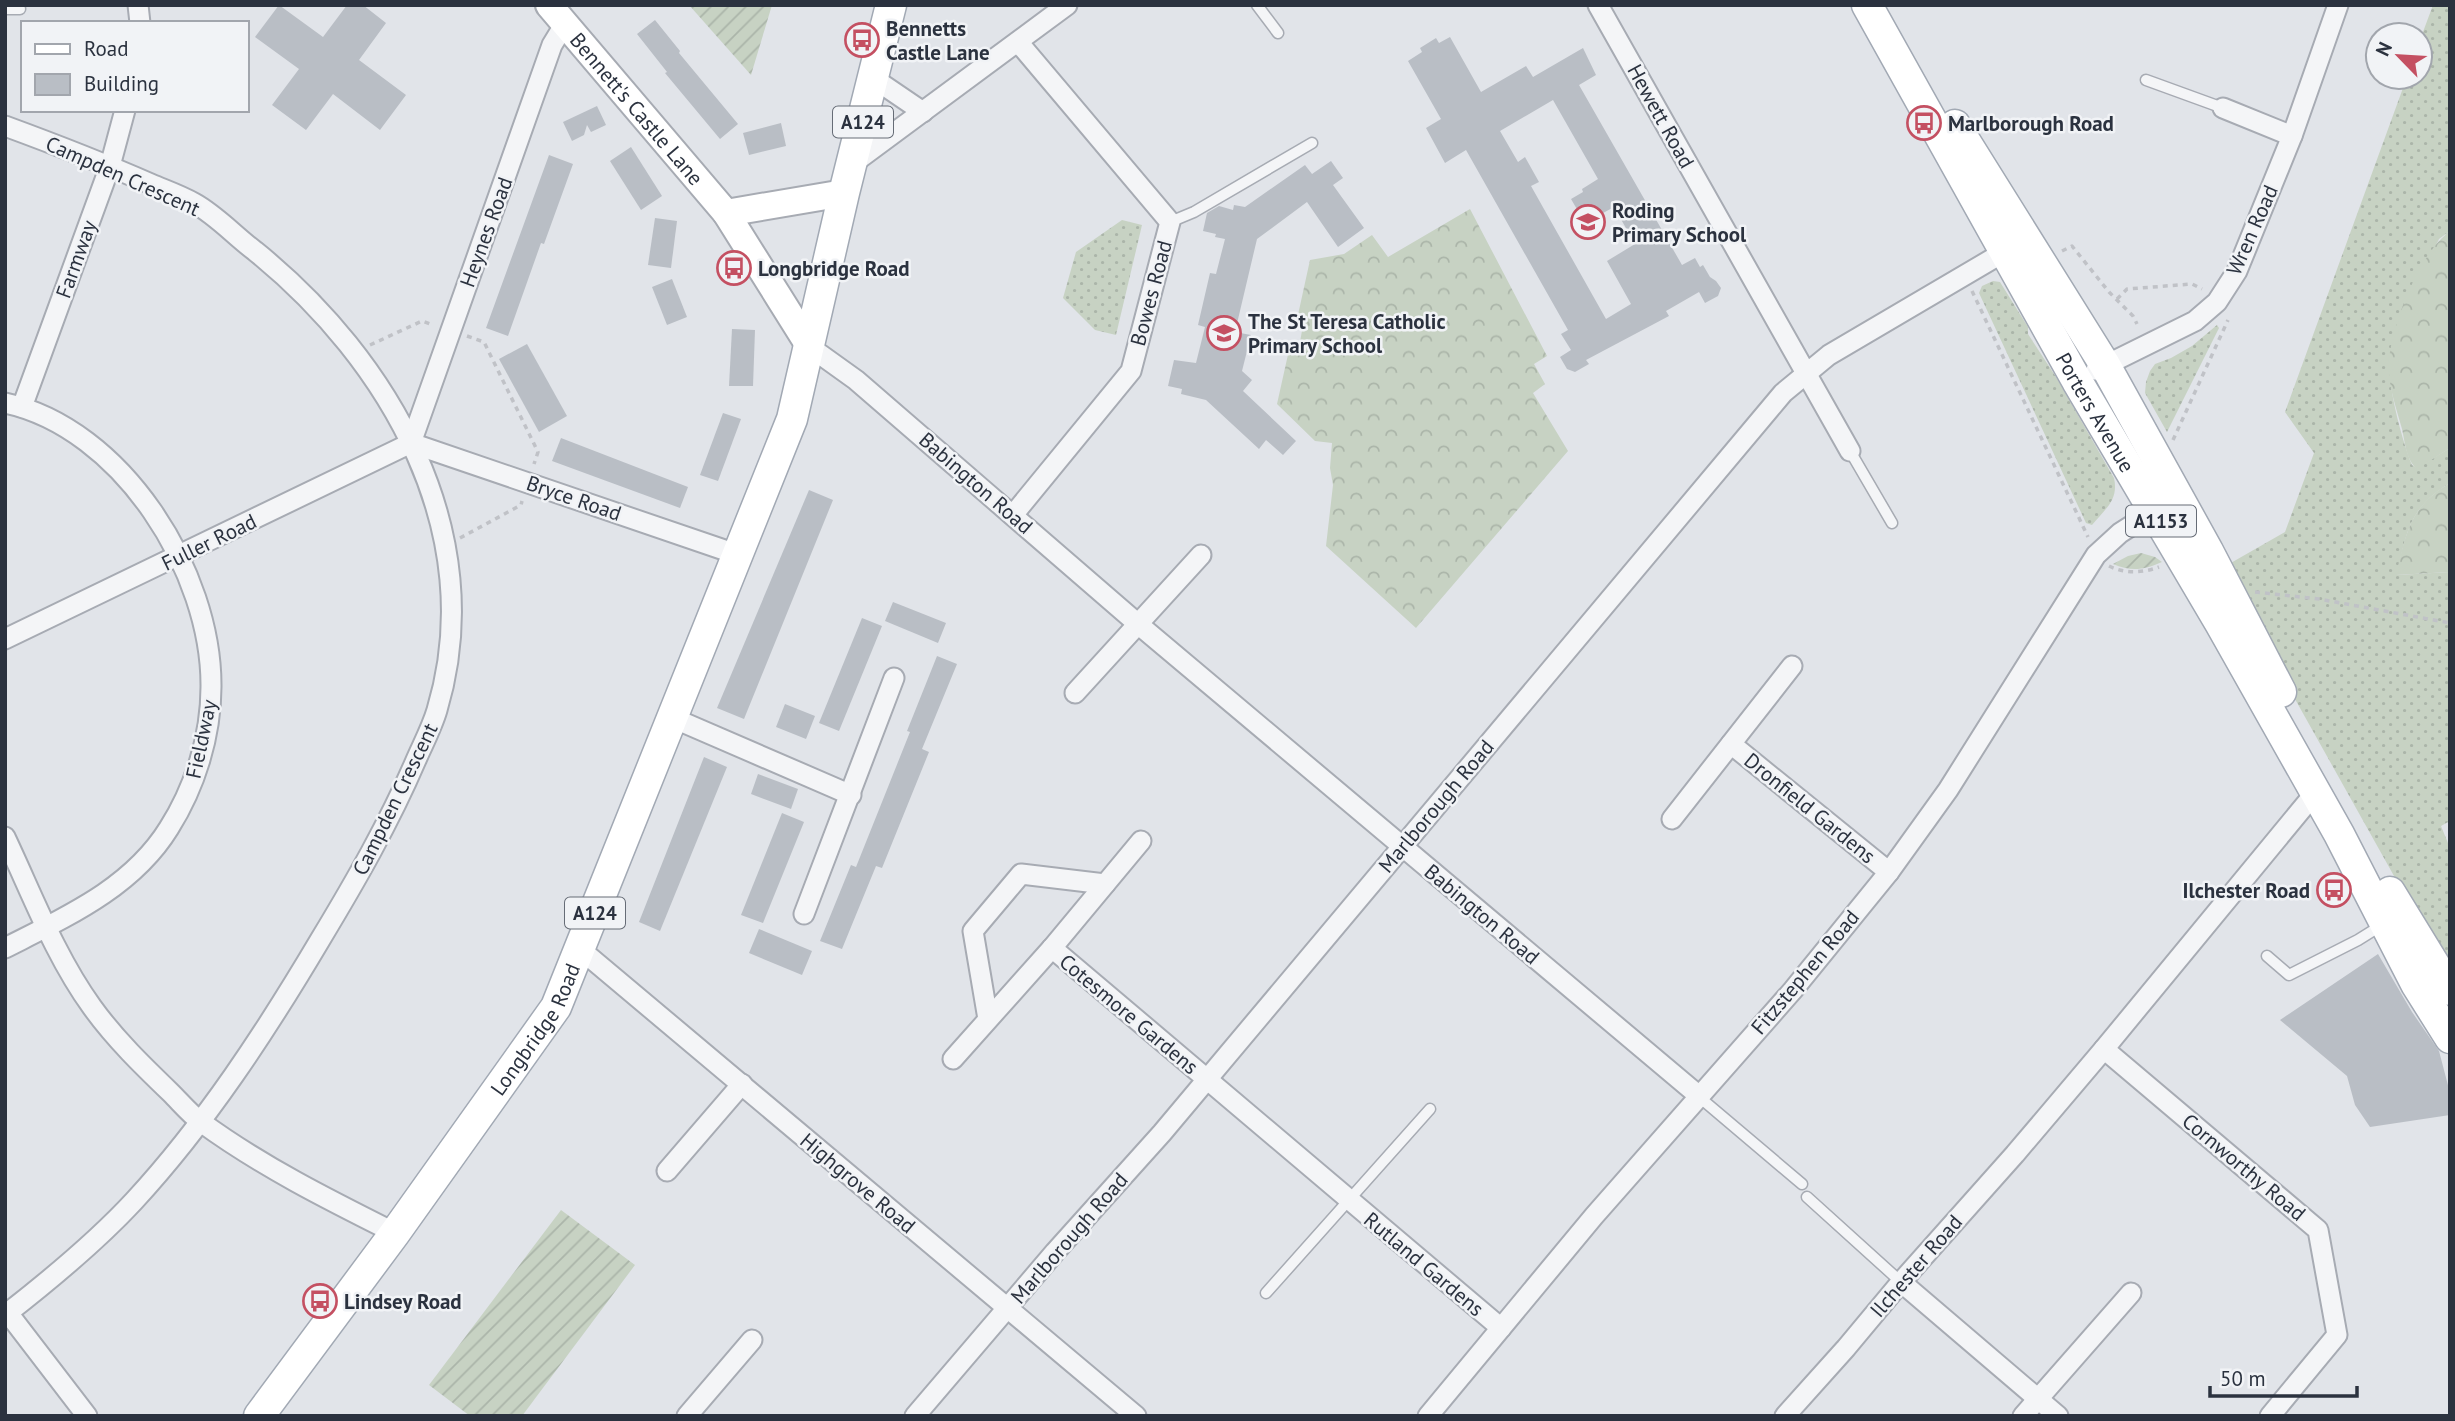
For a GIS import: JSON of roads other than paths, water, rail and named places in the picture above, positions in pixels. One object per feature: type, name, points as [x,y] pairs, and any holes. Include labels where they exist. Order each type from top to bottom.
[{"type":"main road","name":"A124","points":[[844,193],[891,5]]},
{"type":"main road","name":"Porters Avenue","points":[[1867,5],[2077,381],[2167,504],[2350,827],[2450,990]]},
{"type":"main road","name":"Porters Avenue","points":[[1886,5],[1946,112],[2105,365],[2167,504],[2315,793],[2386,922],[2416,984],[2450,1038]]},
{"type":"main road","name":"Bennett's Castle Lane","points":[[557,14],[726,213],[810,347]]},
{"type":"main road","points":[[726,213],[844,193]]},
{"type":"main road","name":"Longbridge Road","points":[[259,1416],[395,1233],[555,1007],[792,419],[844,193]]},
{"type":"street","points":[[852,164],[1066,5]]},
{"type":"street","name":"Hewett Road","points":[[1598,5],[1850,451]]},
{"type":"street","name":"Wren Road","points":[[2077,381],[2195,321],[2217,302],[2237,271],[2292,136],[2338,5]]},
{"type":"street","name":"Heynes Road","points":[[411,443],[552,45],[557,14]]},
{"type":"street","name":"Bowes Road","points":[[1013,515],[1130,371],[1170,222],[1018,42]]},
{"type":"street","points":[[873,78],[923,112]]},
{"type":"street","points":[[2223,108],[2292,136]]},
{"type":"street","name":"Farmway","points":[[14,405],[110,166],[124,112]]},
{"type":"street","name":"Campden Crescent","points":[[5,126],[110,166],[196,204],[287,277],[356,352],[393,407],[425,472],[446,546],[453,617],[448,661],[437,712],[404,789],[357,879],[285,1000],[199,1121],[143,1190],[115,1220],[7,1314]]},
{"type":"street","name":"Marlborough Road","points":[[915,1416],[1206,1080],[1783,393],[1852,340],[2004,252]]},
{"type":"street","name":"Babington Road","points":[[810,347],[856,380],[1138,624],[1698,1096]]},
{"type":"street","name":"Fieldway","points":[[5,947],[96,900],[140,866],[169,829],[189,792],[205,739],[211,687],[207,643],[201,618],[178,557],[150,508],[122,471],[103,453],[71,429],[14,405]]},
{"type":"street","name":"Bryce Road","points":[[411,443],[736,554]]},
{"type":"street","name":"Fuller Road","points":[[5,639],[411,443]]},
{"type":"street","name":"Fitzstephen Road","points":[[1427,1416],[1698,1096],[1793,990],[1889,872],[1948,790],[2096,555],[2120,533],[2167,504]]},
{"type":"street","points":[[1075,693],[1201,555]]},
{"type":"street","name":"Dronfield Gardens","points":[[1672,819],[1792,666]]},
{"type":"street","points":[[804,914],[894,678]]},
{"type":"street","points":[[673,718],[850,795]]},
{"type":"street","name":"Dronfield Gardens","points":[[1731,744],[1889,872]]},
{"type":"street","name":"Ilchester Road","points":[[1785,1416],[2015,1154],[2315,793]]},
{"type":"street","points":[[5,837],[47,927],[92,1006],[136,1059],[199,1121],[255,1158],[318,1194],[395,1233]]},
{"type":"street","name":"Cotesmore Gardens","points":[[953,1059],[1052,948],[1140,841]]},
{"type":"street","points":[[988,1019],[973,931],[1021,874],[1105,884]]},
{"type":"street","name":"Cotesmore Gardens","points":[[1052,948],[1206,1080]]},
{"type":"street","name":"Highgrove Road","points":[[580,949],[1136,1416]]},
{"type":"street","name":"Cornworthy Road","points":[[2104,1049],[2318,1230],[2337,1335],[2270,1416]]},
{"type":"street","name":"Rutland Gardens","points":[[1206,1080],[1501,1328]]},
{"type":"street","points":[[667,1171],[742,1084]]},
{"type":"street","points":[[1901,1282],[2058,1416]]},
{"type":"street","points":[[2023,1416],[2131,1293]]},
{"type":"street","points":[[7,1314],[87,1416]]},
{"type":"street","points":[[687,1416],[752,1339]]},
{"type":"lane","points":[[1257,5],[1278,33]]},
{"type":"lane","points":[[5,9],[20,9]]},
{"type":"lane","points":[[2146,80],[2223,108]]},
{"type":"lane","points":[[1170,222],[1194,212],[1311,143]]},
{"type":"lane","points":[[1850,451],[1892,523]]},
{"type":"lane","points":[[2267,956],[2289,975],[2358,940],[2386,922]]},
{"type":"lane","points":[[1698,1096],[1802,1184]]},
{"type":"lane","name":"Rutland Gardens","points":[[1266,1293],[1430,1109]]},
{"type":"lane","points":[[1807,1197],[1901,1282]]},
{"type":"place","name":"Bennetts Castle Lane","points":[[862,40]]},
{"type":"place","name":"Marlborough Road","points":[[1924,123]]},
{"type":"place","name":"Roding Primary School","points":[[1588,222]]},
{"type":"place","name":"Longbridge Road","points":[[734,268]]},
{"type":"place","name":"The St Teresa Catholic Primary School","points":[[1224,333]]},
{"type":"place","name":"Ilchester Road","points":[[2334,890]]},
{"type":"place","name":"Lindsey Road","points":[[320,1301]]}]
